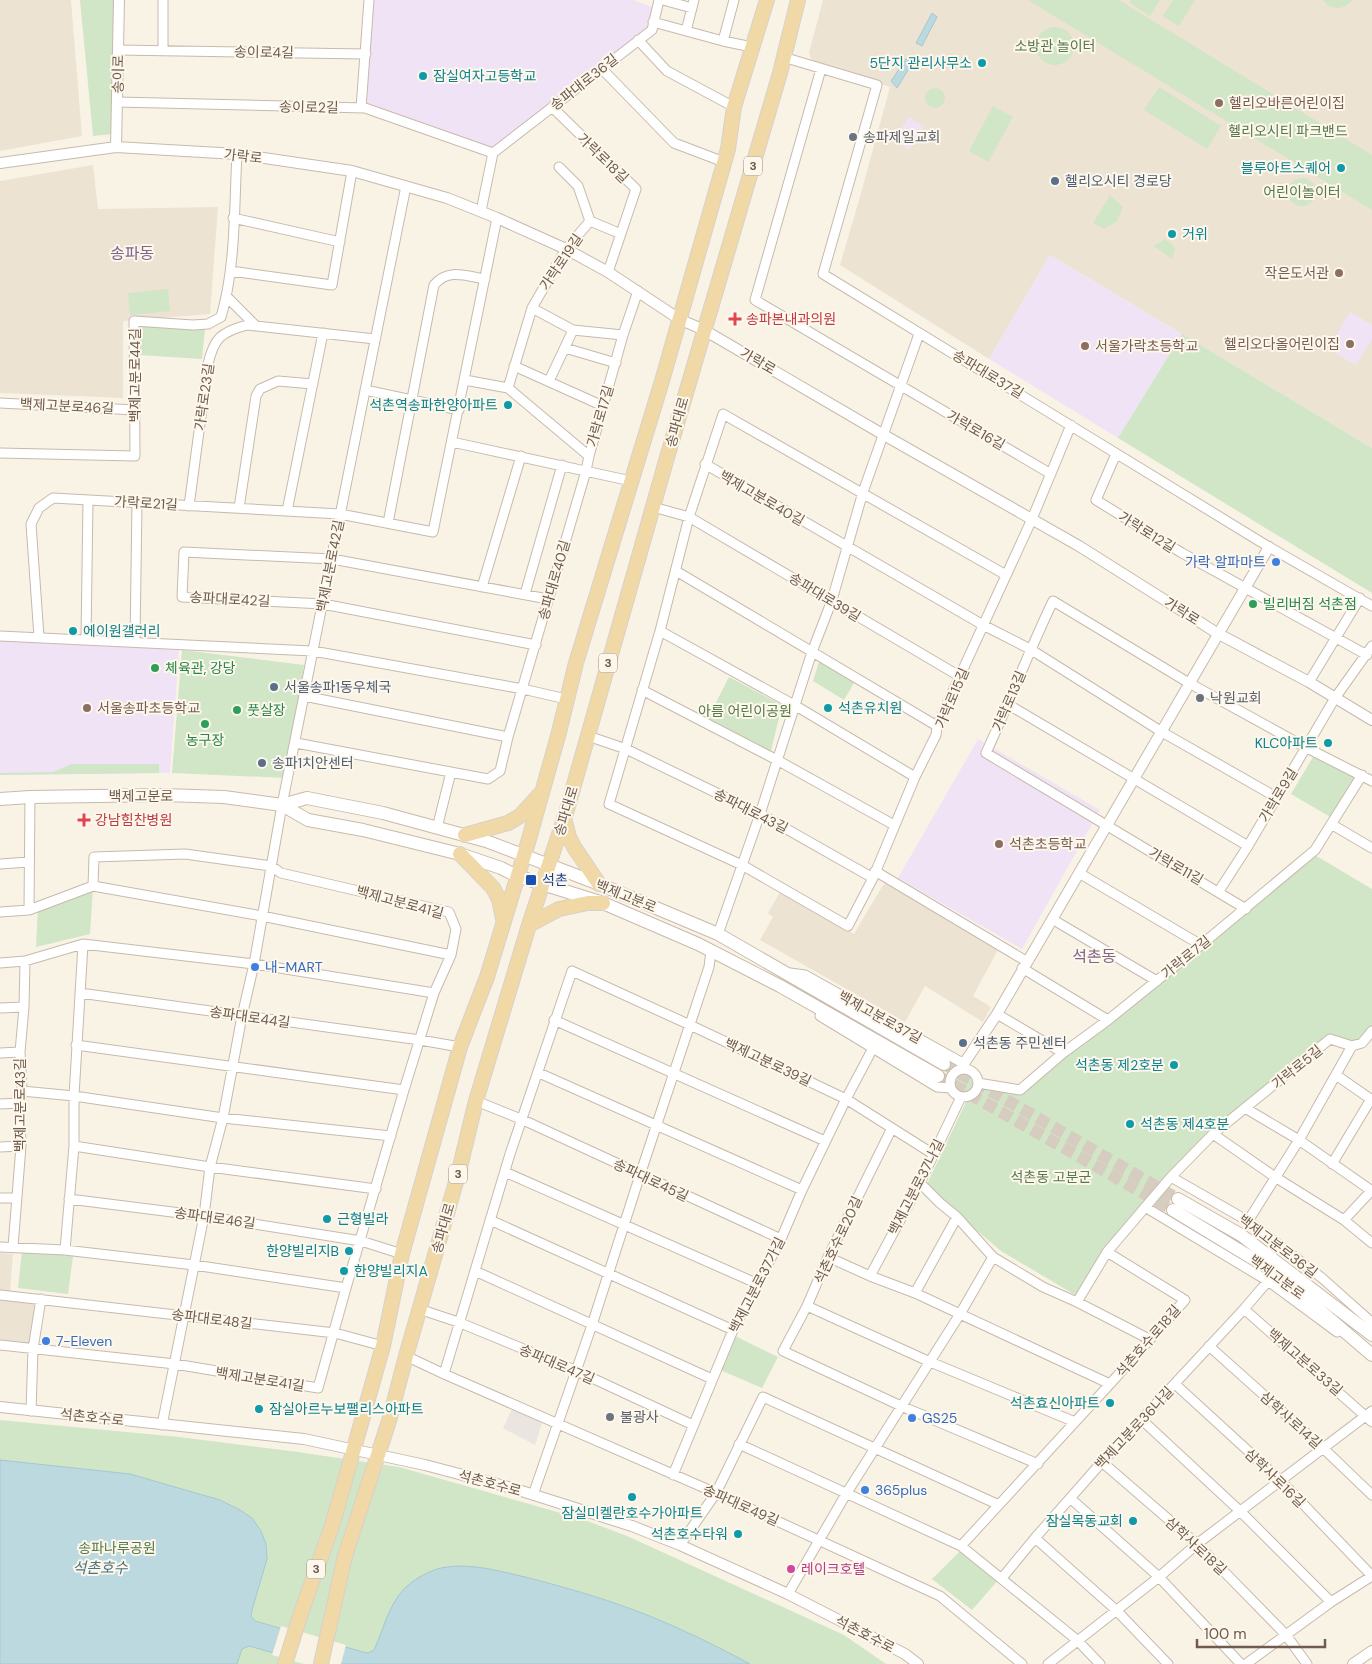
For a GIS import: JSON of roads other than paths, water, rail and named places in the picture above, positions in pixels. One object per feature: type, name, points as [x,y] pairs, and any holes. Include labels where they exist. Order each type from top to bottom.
[{"type":"main road","name":"송파대로","points":[[285,1664],[332,1526],[383,1346],[402,1254],[460,1047],[487,977],[542,793],[566,699],[662,381],[728,149],[734,107],[767,0]]},
{"type":"main road","name":"송파대로","points":[[321,1664],[345,1556],[389,1421],[419,1308],[458,1176],[476,1102],[588,736],[798,0]]},
{"type":"main road","points":[[464,835],[508,823],[520,816],[542,793]]},
{"type":"main road","name":"백제고분로","points":[[0,799],[164,795],[224,797],[282,806],[308,820],[363,830],[460,854],[501,868],[517,876],[603,904],[711,951],[780,986],[938,1076]]},
{"type":"main road","name":"백제고분로","points":[[282,806],[307,798],[383,813],[464,835],[599,884],[718,934],[944,1064]]},
{"type":"main road","points":[[564,818],[574,847],[599,884]]},
{"type":"main road","points":[[460,854],[493,888],[499,899],[504,922]]},
{"type":"main road","points":[[529,925],[559,910],[588,903],[603,904]]},
{"type":"main road","name":"백제고분로","points":[[1370,1333],[1241,1235],[1176,1205],[1275,1272],[1372,1355]]},
{"type":"street","name":"송이로","points":[[116,147],[119,0]]},
{"type":"street","points":[[163,0],[163,50]]},
{"type":"street","points":[[361,108],[370,0]]},
{"type":"street","name":"송파대로36길","points":[[493,153],[652,30],[661,0],[693,4],[686,31]]},
{"type":"street","points":[[724,41],[734,0]]},
{"type":"street","points":[[653,22],[752,47]]},
{"type":"street","points":[[638,40],[667,71],[734,107]]},
{"type":"street","name":"송이로4길","points":[[118,50],[366,54]]},
{"type":"street","name":"송파대로37길","points":[[783,57],[877,85],[823,274],[1269,547],[1372,606]]},
{"type":"street","name":"가락로16길","points":[[821,68],[755,300],[1051,474]]},
{"type":"street","points":[[602,69],[674,143],[724,162]]},
{"type":"street","name":"송이로2길","points":[[117,102],[361,108],[493,153]]},
{"type":"street","name":"가락로18길","points":[[552,107],[636,189],[608,272]]},
{"type":"street","name":"가락로","points":[[0,163],[116,147],[237,154],[352,171],[447,198],[480,211],[566,249],[608,272],[679,319],[704,330],[884,435],[1032,518],[1217,633],[1309,682],[1372,720]]},
{"type":"street","points":[[480,211],[493,153]]},
{"type":"street","name":"백제고분로44길","points":[[0,454],[135,456],[134,321],[193,325],[208,324],[221,317],[227,297],[231,271],[237,154]]},
{"type":"street","name":"가락로19길","points":[[508,388],[532,308],[566,249],[590,221],[578,186],[558,166]]},
{"type":"street","points":[[231,271],[332,286],[352,171]]},
{"type":"street","name":"백제고분로42길","points":[[282,806],[406,186]]},
{"type":"street","points":[[233,218],[340,242]]},
{"type":"street","name":"가락로21길","points":[[40,637],[31,524],[39,508],[53,498],[340,514],[433,532],[497,218]]},
{"type":"street","points":[[590,221],[621,234]]},
{"type":"street","points":[[388,523],[434,285],[441,277],[454,274],[485,279]]},
{"type":"street","name":"가락로17길","points":[[586,471],[623,335],[638,291]]},
{"type":"street","points":[[227,297],[256,326]]},
{"type":"street","points":[[532,308],[573,330],[623,335]]},
{"type":"street","name":"가락로23길","points":[[189,506],[208,364],[211,350],[218,338],[229,330],[247,324],[375,339]]},
{"type":"street","points":[[549,382],[573,330]]},
{"type":"street","points":[[287,511],[323,333]]},
{"type":"street","points":[[718,934],[796,706],[812,652],[832,600],[863,492],[919,334]]},
{"type":"street","points":[[565,348],[616,362]]},
{"type":"street","points":[[514,366],[603,406]]},
{"type":"street","points":[[465,380],[508,388],[589,456]]},
{"type":"street","points":[[239,508],[256,396],[260,389],[278,381],[313,384]]},
{"type":"street","points":[[365,390],[459,410]]},
{"type":"street","name":"백제고분로46길","points":[[0,403],[135,410]]},
{"type":"street","name":"백제고분로40길","points":[[983,625],[847,548],[705,464],[723,414],[1006,575]]},
{"type":"street","points":[[1032,518],[1071,425]]},
{"type":"street","points":[[452,442],[631,480]]},
{"type":"street","name":"가락로12길","points":[[1116,454],[1096,500],[1182,553],[1367,655]]},
{"type":"street","points":[[482,587],[521,456]]},
{"type":"street","points":[[705,464],[689,517],[660,632],[609,804],[742,865],[848,926],[874,875]]},
{"type":"street","name":"송파대로40길","points":[[525,594],[562,465]]},
{"type":"street","name":"송파대로40길","points":[[523,689],[586,471]]},
{"type":"street","points":[[86,640],[88,500]]},
{"type":"street","points":[[135,642],[137,502]]},
{"type":"street","name":"송파대로39길","points":[[652,507],[689,517],[961,677]]},
{"type":"street","name":"가락로15길","points":[[874,875],[915,777],[936,735],[937,726],[1032,518]]},
{"type":"street","points":[[964,1066],[975,1074],[978,1084],[977,1088],[970,1095],[961,1097],[951,1088],[950,1080],[954,1072],[964,1066],[996,1014],[1269,547]]},
{"type":"street","name":"송파대로42길","points":[[536,645],[323,604],[182,597],[184,552],[332,559],[548,599]]},
{"type":"street","points":[[676,571],[937,726]]},
{"type":"street","points":[[1309,682],[1360,598]]},
{"type":"street","name":"가락로13길","points":[[986,753],[1008,705],[1030,649],[1053,601],[1189,683]]},
{"type":"street","points":[[983,625],[1030,649],[1162,732],[1276,797]]},
{"type":"street","points":[[660,632],[796,706],[915,777]]},
{"type":"street","points":[[0,636],[313,651],[523,689],[566,699]]},
{"type":"street","points":[[1335,698],[1372,646]]},
{"type":"street","points":[[1189,683],[1307,748],[1372,781]]},
{"type":"street","points":[[296,743],[488,780],[500,771],[508,736],[523,689]]},
{"type":"street","points":[[642,690],[778,760],[894,826]]},
{"type":"street","points":[[304,696],[508,736]]},
{"type":"street","name":"가락로9길","points":[[1219,891],[1307,748],[1335,698]]},
{"type":"street","points":[[1008,705],[1248,846]]},
{"type":"street","name":"송파대로43길","points":[[588,736],[626,750],[760,814],[874,875],[1024,964]]},
{"type":"street","name":"가락로11길","points":[[986,753],[1219,891],[1246,909]]},
{"type":"street","points":[[437,828],[451,772]]},
{"type":"street","name":"가락로7길","points":[[978,1084],[1020,1090],[1063,1053],[1157,981],[1315,850],[1362,775]]},
{"type":"street","points":[[29,910],[30,797]]},
{"type":"street","points":[[162,1425],[204,1216],[210,1167],[223,1118],[242,1016],[254,964],[282,806]]},
{"type":"street","points":[[1331,824],[1372,848]]},
{"type":"street","name":"백제고분로41길","points":[[93,886],[94,857],[185,854],[270,866],[281,873],[449,912],[456,929],[451,954]]},
{"type":"street","points":[[0,864],[29,862]]},
{"type":"street","points":[[1079,873],[1201,945]]},
{"type":"street","points":[[0,912],[29,910],[93,886],[262,916],[451,954],[434,992],[404,1090],[346,1288],[335,1333]]},
{"type":"street","points":[[1052,919],[1157,981]]},
{"type":"street","points":[[0,963],[25,962],[83,944],[254,964],[434,992]]},
{"type":"street","points":[[65,1250],[74,1146],[76,1046],[83,944]]},
{"type":"street","points":[[533,1495],[609,1275],[709,967],[711,951]]},
{"type":"street","name":"백제고분로43길","points":[[12,1247],[21,1146],[20,1103],[22,1091],[20,1052],[25,962]]},
{"type":"street","points":[[1024,964],[1108,1020]]},
{"type":"street","name":"백제고분로39길","points":[[554,1020],[572,971],[846,1099]]},
{"type":"street","name":"백제고분로37길","points":[[787,973],[805,975],[960,1061],[964,1066]]},
{"type":"street","name":"백제고분로37길","points":[[780,986],[792,998],[937,1088],[951,1088]]},
{"type":"street","name":"송파대로44길","points":[[80,993],[460,1047]]},
{"type":"street","points":[[0,1008],[24,1007]]},
{"type":"street","points":[[996,1014],[1063,1053]]},
{"type":"street","points":[[444,1374],[458,1322],[521,1119],[539,1073],[554,1020],[825,1141]]},
{"type":"street","points":[[1352,1046],[1369,1042],[1372,1031]]},
{"type":"street","name":"가락로5길","points":[[1078,1302],[1107,1252],[1171,1177],[1213,1134],[1330,1039],[1352,1046],[1299,1140],[1248,1221]]},
{"type":"street","points":[[76,1046],[404,1090]]},
{"type":"street","name":"백제고분로37가길","points":[[673,1475],[733,1330],[781,1239],[825,1141],[873,1048]]},
{"type":"street","points":[[0,1053],[20,1052]]},
{"type":"street","points":[[539,1073],[802,1190]]},
{"type":"street","points":[[1332,1164],[1371,1100],[1336,1075]]},
{"type":"street","points":[[22,1091],[74,1096],[223,1118],[391,1136]]},
{"type":"street","name":"백제고분로37나길","points":[[870,1276],[920,1183],[961,1097]]},
{"type":"street","points":[[846,1099],[933,1154]]},
{"type":"street","name":"송파대로45길","points":[[476,1102],[521,1119],[781,1239]]},
{"type":"street","points":[[0,1104],[20,1103]]},
{"type":"street","points":[[1245,1108],[1299,1140],[1372,1190],[1344,1220]]},
{"type":"street","name":"석촌호수로20길","points":[[892,1128],[828,1257],[807,1306],[783,1351],[901,1406]]},
{"type":"street","points":[[1213,1134],[1275,1177],[1344,1220],[1372,1243]]},
{"type":"street","points":[[0,1147],[21,1146]]},
{"type":"street","points":[[74,1146],[210,1167],[376,1189]]},
{"type":"street","points":[[505,1172],[758,1284]]},
{"type":"street","name":"백제고분로36길","points":[[1171,1177],[1248,1221],[1322,1278],[1368,1319],[1370,1333]]},
{"type":"street","points":[[920,1183],[957,1217],[993,1257],[1043,1287],[1078,1302],[1150,1339]]},
{"type":"street","points":[[0,1198],[17,1198]]},
{"type":"street","name":"송파대로46길","points":[[69,1199],[204,1216],[361,1241],[402,1254]]},
{"type":"street","points":[[1145,1207],[1268,1281],[1341,1336],[1358,1342]]},
{"type":"street","points":[[915,1293],[957,1217]]},
{"type":"street","points":[[490,1220],[733,1330]]},
{"type":"street","points":[[0,1247],[65,1250],[194,1265],[346,1288]]},
{"type":"street","name":"석촌호수로18길","points":[[961,1546],[1038,1464],[1184,1300],[1107,1252]]},
{"type":"street","name":"석촌호수로18길","points":[[828,1257],[915,1293],[1110,1384]]},
{"type":"street","points":[[788,1594],[846,1494],[928,1361],[960,1314],[993,1257]]},
{"type":"street","points":[[475,1270],[712,1379]]},
{"type":"street","name":"백제고분로36나길","points":[[1002,1578],[1102,1462],[1268,1281]]},
{"type":"street","name":"송파대로48길","points":[[0,1295],[335,1333],[383,1346]]},
{"type":"street","points":[[31,1411],[33,1349],[41,1299]]},
{"type":"street","points":[[807,1306],[928,1361],[1075,1422]]},
{"type":"street","name":"송파대로47길","points":[[419,1308],[458,1322],[576,1371],[693,1425]]},
{"type":"street","name":"백제고분로33길","points":[[1048,1664],[1159,1577],[1197,1544],[1323,1448],[1370,1416],[1244,1309]]},
{"type":"street","name":"백제고분로41길","points":[[0,1345],[175,1364],[318,1388],[335,1333]]},
{"type":"street","name":"삼학사로14길","points":[[1209,1346],[1323,1448],[1372,1495]]},
{"type":"street","name":"송파대로49길","points":[[406,1356],[716,1493],[940,1596],[1022,1664]]},
{"type":"street","name":"삼학사로16길","points":[[1175,1384],[1281,1481],[1372,1576],[1331,1602],[1286,1635]]},
{"type":"street","points":[[680,1545],[716,1493],[763,1397],[999,1505]]},
{"type":"street","points":[[901,1406],[1038,1464]]},
{"type":"street","name":"석촌호수로","points":[[0,1407],[304,1439],[425,1465],[533,1495],[632,1526],[680,1545],[788,1594],[905,1654],[918,1664]]},
{"type":"street","points":[[1142,1420],[1241,1512],[1331,1602]]},
{"type":"street","points":[[739,1444],[961,1546],[1077,1640],[1100,1664]]},
{"type":"street","name":"삼학사로18길","points":[[1102,1462],[1197,1544],[1286,1635],[1307,1664]]},
{"type":"street","points":[[1070,1498],[1159,1577],[1242,1664]]},
{"type":"street","points":[[1035,1538],[1116,1610],[1168,1664]]},
{"type":"street","points":[[1246,1664],[1286,1635]]},
{"type":"street","points":[[1353,1664],[1372,1651]]},
{"type":"water","points":[[932,13],[937,17],[922,46],[916,43]]},
{"type":"water","points":[[906,59],[913,62],[897,88],[891,81]]},
{"type":"water","name":"석촌호수","points":[[0,1460],[130,1474],[220,1500],[240,1510],[252,1518],[261,1531],[266,1544],[267,1559],[251,1616],[255,1621],[363,1652],[368,1653],[374,1650],[393,1604],[412,1582],[424,1574],[438,1569],[467,1566],[529,1578],[621,1605],[679,1628],[750,1664],[313,1664],[249,1646],[242,1649],[237,1664],[0,1664]]},
{"type":"tunnel","points":[[944,1064],[1178,1199]]},
{"type":"tunnel","points":[[938,1076],[1173,1210]]},
{"type":"place","name":"5단지 관리사무소","points":[[982,63]]},
{"type":"place","name":"잠실여자고등학교","points":[[423,76]]},
{"type":"place","name":"헬리오바른어린이집","points":[[1219,103]]},
{"type":"place","name":"송파제일교회","points":[[853,137]]},
{"type":"place","name":"블루아트스퀘어","points":[[1341,168]]},
{"type":"place","name":"헬리오시티 경로당","points":[[1055,181]]},
{"type":"place","name":"거위","points":[[1172,234]]},
{"type":"place","name":"작은도서관","points":[[1339,273]]},
{"type":"place","name":"송파본내과의원","points":[[735,319]]},
{"type":"place","name":"헬리오다올어린이집","points":[[1350,344]]},
{"type":"place","name":"서울가락초등학교","points":[[1085,346]]},
{"type":"place","name":"석촌역송파한양아파트","points":[[508,405]]},
{"type":"place","name":"가락 알파마트","points":[[1276,562]]},
{"type":"place","name":"빌리버짐 석촌점","points":[[1253,604]]},
{"type":"place","name":"에이원갤러리","points":[[73,631]]},
{"type":"place","name":"체육관, 강당","points":[[155,668]]},
{"type":"place","name":"서울송파1동우체국","points":[[274,687]]},
{"type":"place","name":"낙원교회","points":[[1200,698]]},
{"type":"place","name":"서울송파초등학교","points":[[87,708]]},
{"type":"place","name":"석촌유치원","points":[[828,708]]},
{"type":"place","name":"풋살장","points":[[237,710]]},
{"type":"place","name":"농구장","points":[[205,724]]},
{"type":"place","name":"KLC아파트","points":[[1328,743]]},
{"type":"place","name":"송파1치안센터","points":[[262,763]]},
{"type":"place","name":"강남힘찬병원","points":[[84,820]]},
{"type":"place","name":"석촌초등학교","points":[[999,844]]},
{"type":"place","name":"석촌","points":[[531,880]]},
{"type":"place","name":"내-MART","points":[[255,967]]},
{"type":"place","name":"석촌동 주민센터","points":[[963,1043]]},
{"type":"place","name":"석촌동 제2호분","points":[[1174,1065]]},
{"type":"place","name":"석촌동 제4호분","points":[[1130,1124]]},
{"type":"place","name":"근형빌라","points":[[327,1219]]},
{"type":"place","name":"한양빌리지B","points":[[349,1251]]},
{"type":"place","name":"한양빌리지A","points":[[344,1271]]},
{"type":"place","name":"7-Eleven","points":[[46,1341]]},
{"type":"place","name":"석촌효신아파트","points":[[1110,1403]]},
{"type":"place","name":"잠실아르누보팰리스아파트","points":[[259,1409]]},
{"type":"place","name":"불광사","points":[[610,1417]]},
{"type":"place","name":"GS25","points":[[912,1418]]},
{"type":"place","name":"365plus","points":[[865,1490]]},
{"type":"place","name":"잠실미켈란호수가아파트","points":[[632,1497]]},
{"type":"place","name":"잠실목동교회","points":[[1133,1521]]},
{"type":"place","name":"석촌호수타워","points":[[738,1534]]},
{"type":"place","name":"레이크호텔","points":[[791,1569]]},
{"type":"district","name":"송파동","points":[[132,253]]},
{"type":"district","name":"석촌동","points":[[1094,956]]},
{"type":"park label","name":"소방관 놀이터","points":[[1055,46]]},
{"type":"park label","name":"헬리오시티 파크밴드","points":[[1288,131]]},
{"type":"park label","name":"어린이놀이터","points":[[1302,192]]},
{"type":"park label","name":"아름 어린이공원","points":[[745,711]]},
{"type":"park label","name":"석촌동 고분군","points":[[1051,1177]]},
{"type":"park label","name":"송파나루공원","points":[[117,1548]]}]
